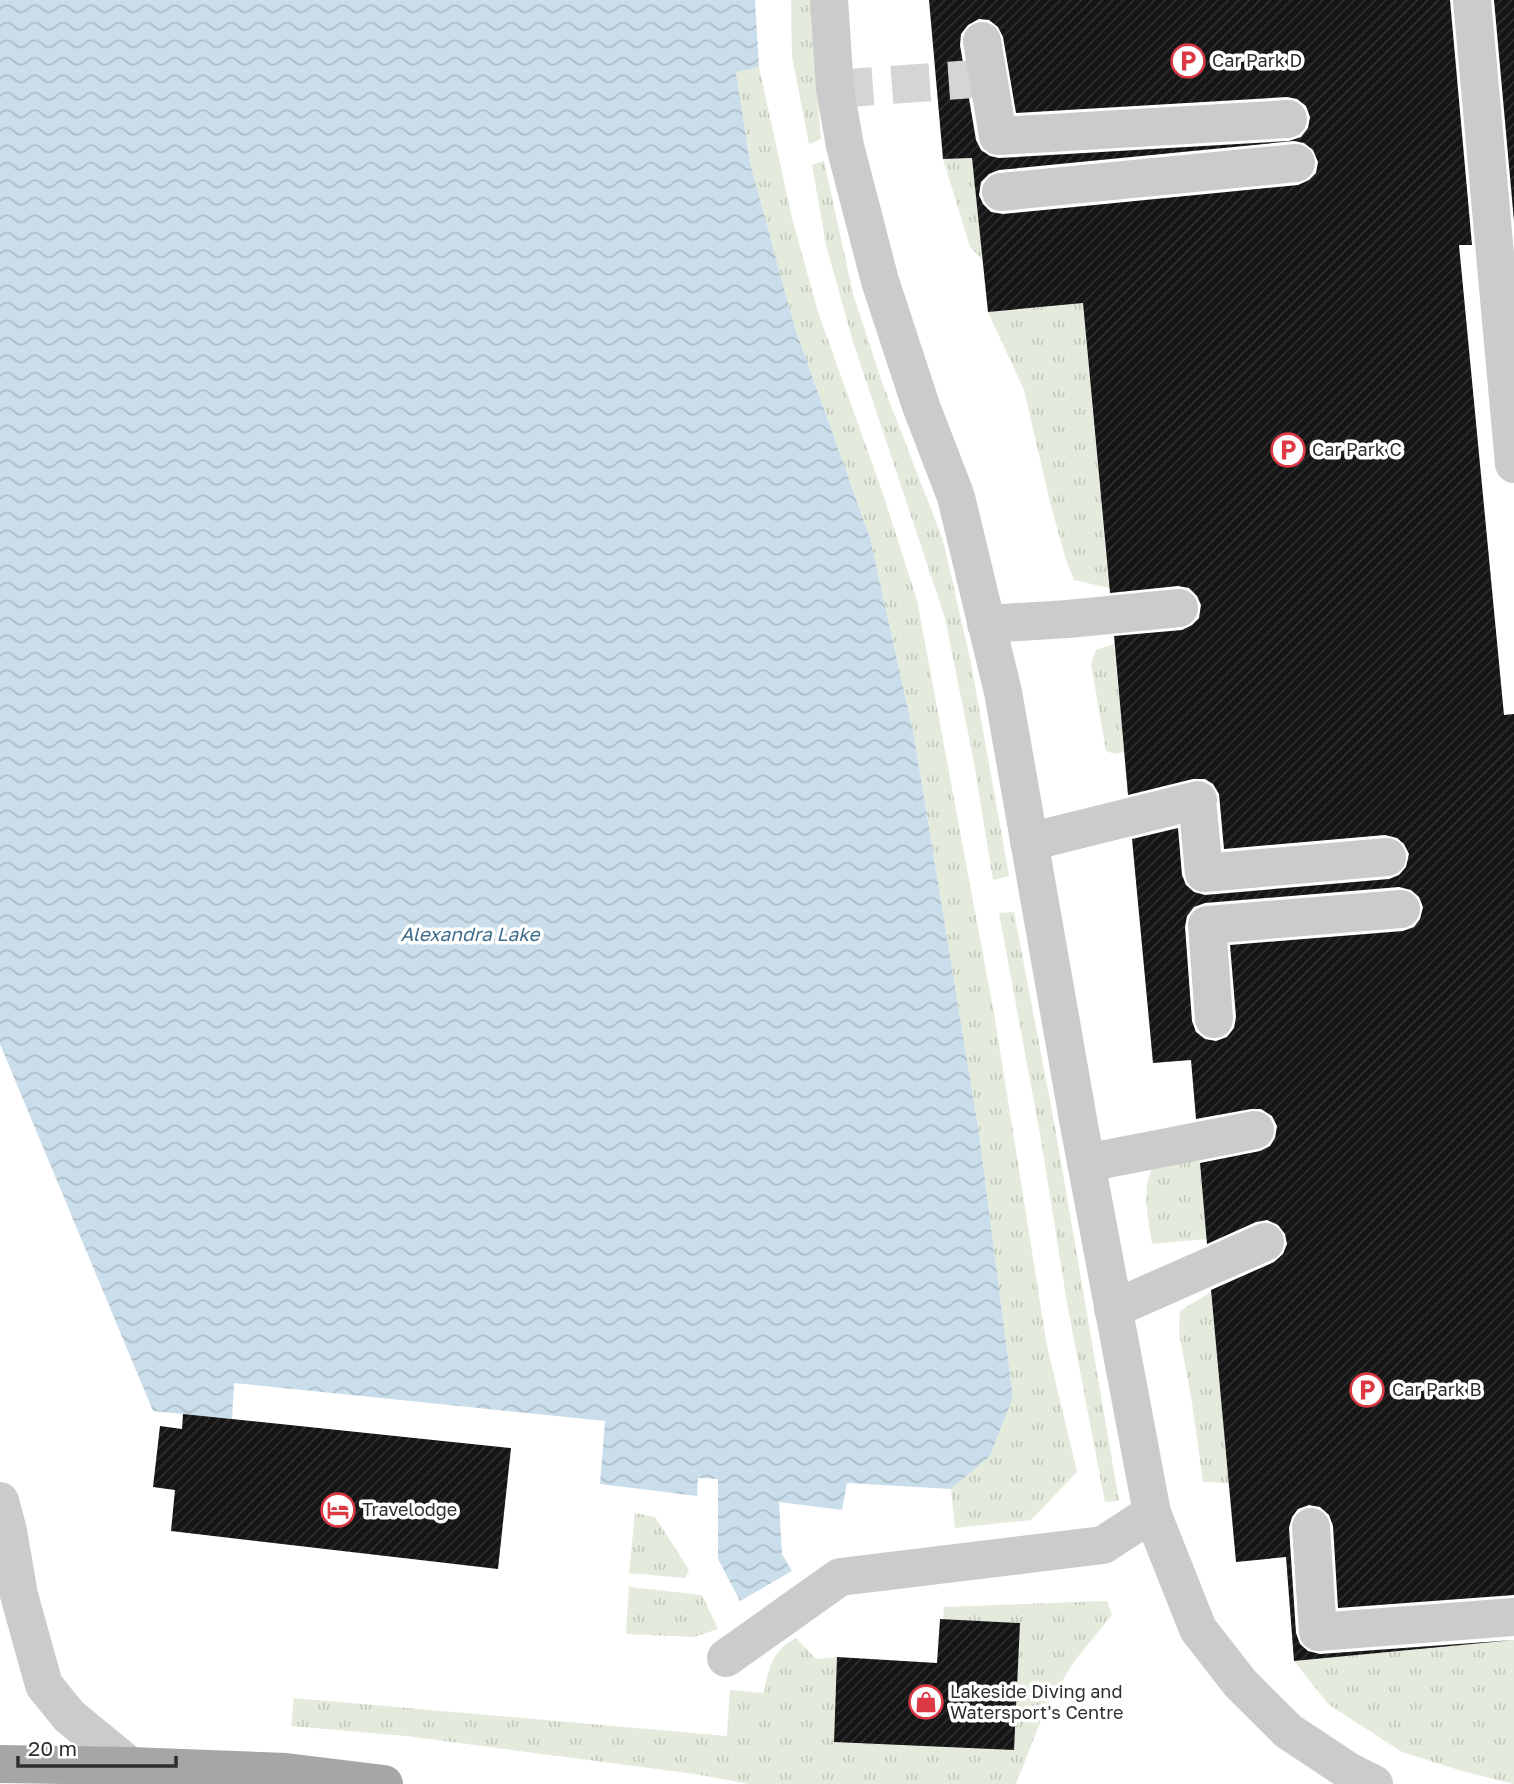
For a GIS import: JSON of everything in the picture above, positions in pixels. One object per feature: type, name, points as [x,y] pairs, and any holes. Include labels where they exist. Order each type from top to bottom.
[{"type":"main road","points":[[0,1764],[286,1772],[384,1784]]},
{"type":"lane","points":[[830,0],[835,89],[845,146],[880,281],[921,406],[956,497],[1003,692],[1086,1163],[1152,1513],[1198,1629],[1240,1683],[1288,1731],[1350,1772],[1374,1784]]},
{"type":"lane","points":[[1472,0],[1514,464]]},
{"type":"lane","points":[[982,41],[998,136],[1288,119]]},
{"type":"lane","points":[[1001,192],[1296,163]]},
{"type":"lane","points":[[986,624],[1179,608]]},
{"type":"lane","points":[[1029,842],[1198,805],[1204,873],[1387,857]]},
{"type":"lane","points":[[1214,1019],[1207,925],[1401,909]]},
{"type":"lane","points":[[1086,1163],[1255,1130]]},
{"type":"lane","points":[[1113,1309],[1265,1242]]},
{"type":"lane","points":[[0,1501],[19,1595],[44,1685],[69,1716],[130,1766]]},
{"type":"lane","points":[[726,1658],[839,1577],[1103,1545],[1152,1513]]},
{"type":"lane","points":[[1311,1527],[1318,1632],[1514,1617]]},
{"type":"green space","points":[[791,0],[810,0],[821,139],[809,144],[792,56]]},
{"type":"green space","points":[[759,67],[792,218],[818,312],[882,491],[917,600],[995,1019],[1047,1346],[1077,1472],[1031,1520],[955,1528],[951,1489],[990,1456],[1013,1397],[979,1133],[914,736],[870,538],[792,319],[750,163],[736,71]]},
{"type":"green space","points":[[972,158],[983,260],[970,247],[943,159]]},
{"type":"green space","points":[[824,161],[853,294],[883,385],[943,540],[971,663],[1009,876],[993,880],[973,757],[945,618],[854,345],[826,245],[812,165]]},
{"type":"green space","points":[[1083,303],[1109,588],[1074,580],[1050,502],[1024,390],[988,312]]},
{"type":"green space","points":[[1114,644],[1124,752],[1115,754],[1106,751],[1091,664],[1096,650]]},
{"type":"green space","points":[[1014,912],[1055,1127],[1119,1501],[1105,1502],[1067,1303],[1040,1134],[999,913]]},
{"type":"green space","points":[[1199,1155],[1207,1239],[1152,1244],[1146,1199],[1149,1176],[1161,1161]]},
{"type":"green space","points":[[1211,1292],[1229,1483],[1203,1482],[1179,1332],[1180,1311]]},
{"type":"green space","points":[[635,1513],[655,1517],[689,1570],[685,1578],[629,1573]]},
{"type":"green space","points":[[629,1587],[702,1595],[718,1629],[694,1637],[626,1634]]},
{"type":"green space","points":[[1107,1601],[1112,1615],[1076,1659],[1047,1705],[1016,1784],[749,1784],[695,1774],[406,1736],[291,1726],[294,1698],[727,1736],[730,1690],[764,1693],[772,1661],[781,1649],[796,1638],[816,1659],[837,1657],[834,1742],[1020,1624],[943,1619],[944,1607]]},
{"type":"green space","points":[[1514,1640],[1514,1784],[1402,1752],[1328,1704],[1294,1661]]},
{"type":"water","name":"Alexandra Lake","points":[[0,0],[755,0],[759,67],[736,72],[750,163],[794,325],[870,538],[914,736],[979,1133],[1013,1397],[990,1456],[951,1489],[847,1483],[842,1510],[779,1502],[782,1554],[792,1571],[740,1601],[718,1559],[718,1479],[698,1478],[697,1496],[600,1484],[605,1421],[234,1383],[232,1419],[153,1411],[0,1044]]},
{"type":"building","points":[[929,0],[1450,0],[1472,245],[1459,245],[1504,715],[1514,714],[1514,1595],[1338,1608],[1333,1526],[1329,1515],[1320,1507],[1309,1505],[1298,1509],[1289,1528],[1296,1633],[1300,1644],[1308,1651],[1320,1654],[1514,1640],[1294,1661],[1286,1557],[1236,1562],[1211,1290],[1274,1262],[1283,1254],[1287,1244],[1285,1234],[1278,1225],[1267,1220],[1256,1222],[1207,1244],[1200,1163],[1260,1151],[1270,1146],[1277,1126],[1272,1116],[1261,1109],[1196,1119],[1191,1060],[1153,1063],[1132,839],[1178,828],[1182,875],[1186,885],[1194,892],[1205,895],[1389,879],[1399,875],[1406,867],[1409,854],[1397,838],[1385,835],[1224,849],[1219,794],[1213,784],[1205,779],[1193,779],[1128,795],[1114,636],[1182,630],[1199,618],[1201,605],[1189,588],[1178,586],[1110,593],[1083,303],[988,312],[972,158],[943,159]],"holes":[[[979,19],[989,20],[998,27],[1003,37],[1016,113],[1287,97],[1297,99],[1306,106],[1310,117],[1308,128],[1301,137],[1289,141],[999,158],[990,156],[981,150],[976,140],[960,45],[961,34],[968,25]],[[1294,141],[1304,143],[1313,150],[1318,162],[1316,173],[1298,185],[1003,214],[991,212],[979,195],[981,182],[989,174],[999,170]],[[1399,887],[1411,890],[1419,897],[1423,907],[1420,919],[1414,927],[1403,931],[1230,945],[1236,1017],[1234,1028],[1227,1037],[1216,1041],[1205,1039],[1196,1032],[1192,1021],[1185,927],[1187,916],[1194,907],[1205,903]]]},
{"type":"building","points":[[1494,0],[1514,0],[1514,221]]},
{"type":"building","name":"Travelodge","points":[[183,1414],[511,1448],[498,1569],[171,1531],[175,1490],[153,1487],[160,1426],[182,1429]]},
{"type":"building","name":"Lakeside Diving and Watersport's Centre","points":[[940,1619],[1020,1623],[1014,1750],[834,1742],[837,1657],[937,1663]]},
{"type":"tunnel","points":[[835,89],[988,78]]},
{"type":"place","name":"Car Park D","points":[[1188,61]]},
{"type":"place","name":"Car Park C","points":[[1288,450]]},
{"type":"place","name":"Car Park B","points":[[1367,1390]]},
{"type":"place","name":"Travelodge","points":[[338,1510]]},
{"type":"place","name":"Lakeside Diving and Watersport's Centre","points":[[926,1702]]}]
